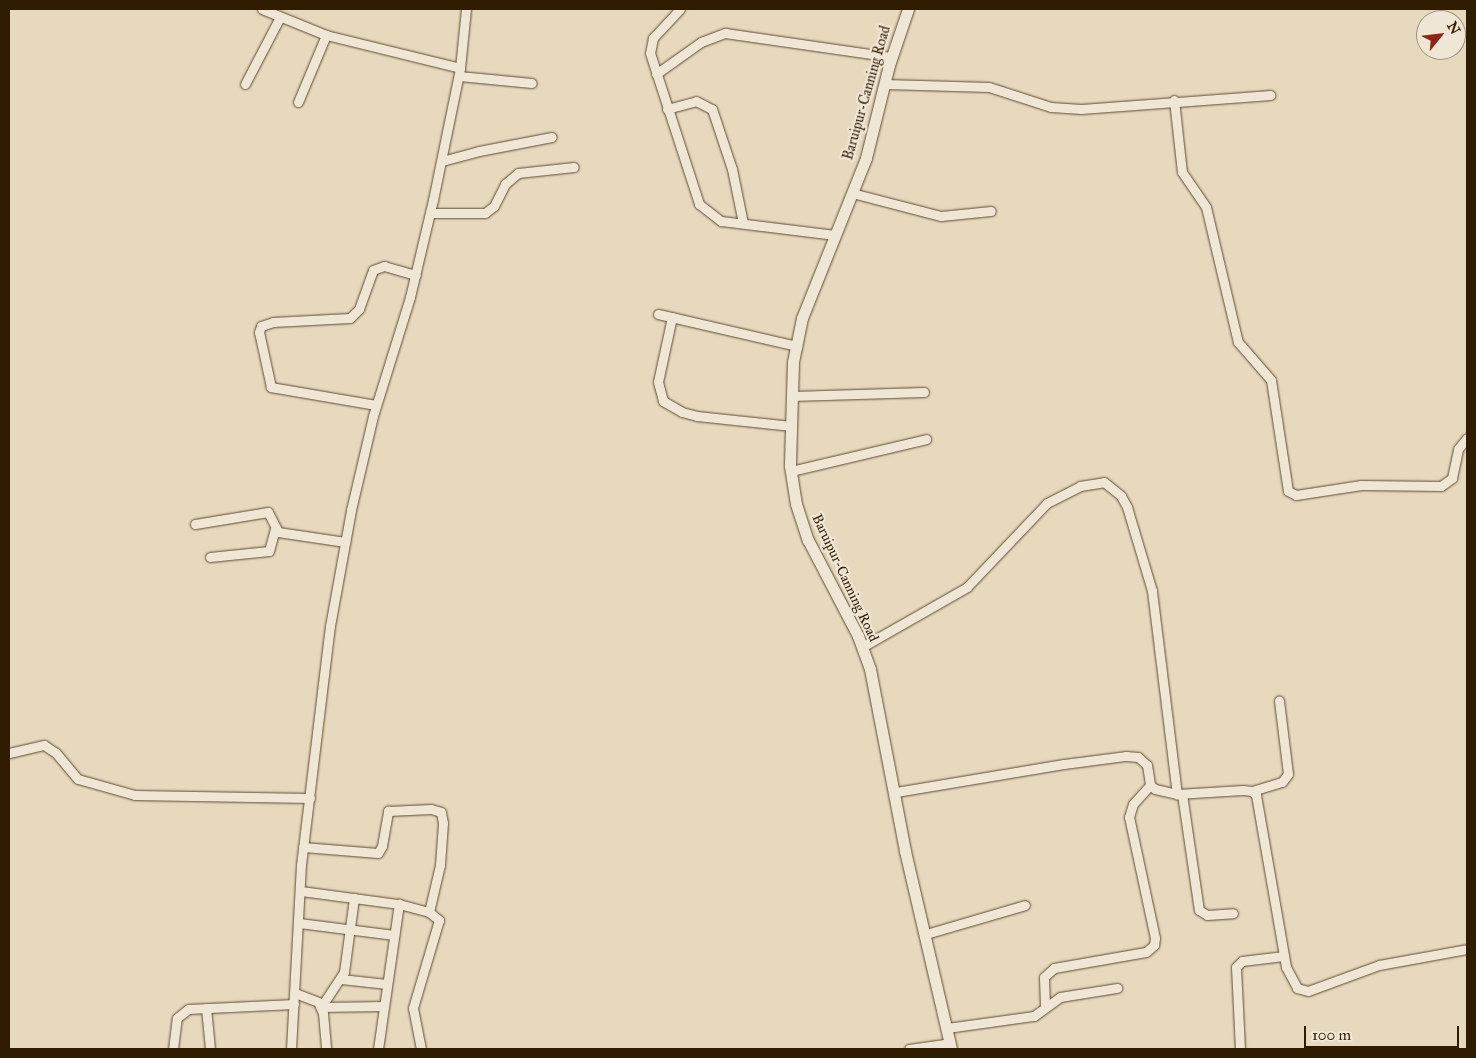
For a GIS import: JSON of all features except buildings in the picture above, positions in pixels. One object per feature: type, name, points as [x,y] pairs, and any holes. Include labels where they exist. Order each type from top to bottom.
[{"type":"main road","name":"Baruipur-Canning Road","points":[[908,9],[884,84],[866,158],[802,318],[792,396],[791,471],[796,504],[808,540],[862,647],[896,792],[905,850],[926,934],[950,1046]]},
{"type":"street","points":[[262,9],[326,35],[460,72],[532,83]]},
{"type":"street","points":[[291,1049],[303,847],[330,626],[345,542],[376,405],[416,275],[442,161],[460,72],[466,9]]},
{"type":"street","points":[[680,9],[651,43],[656,74],[666,109],[699,204],[716,219],[835,235]]},
{"type":"street","points":[[245,84],[280,17]]},
{"type":"street","points":[[656,74],[701,42],[724,33],[892,57]]},
{"type":"street","points":[[298,102],[326,35]]},
{"type":"street","points":[[884,84],[989,87],[1051,107],[1081,109],[1174,100],[1270,94]]},
{"type":"street","points":[[1174,100],[1182,172],[1206,207],[1238,342],[1272,380],[1288,492],[1296,495],[1368,485],[1441,486],[1452,478],[1458,449],[1467,438]]},
{"type":"street","points":[[666,109],[691,101],[702,102],[712,109],[732,169],[744,223]]},
{"type":"street","points":[[442,161],[479,151],[552,137]]},
{"type":"street","points":[[430,213],[485,213],[494,206],[505,184],[518,173],[574,168]]},
{"type":"street","points":[[852,193],[941,216],[991,211]]},
{"type":"street","points":[[376,405],[271,387],[259,332],[261,326],[273,322],[350,318],[358,309],[374,270],[384,266],[416,275]]},
{"type":"street","points":[[658,314],[797,346]]},
{"type":"street","points":[[672,318],[657,389],[663,401],[682,412],[697,416],[792,426]]},
{"type":"street","points":[[792,396],[924,392]]},
{"type":"street","points":[[791,471],[926,439]]},
{"type":"street","points":[[862,647],[967,587],[1047,503],[1080,486],[1104,482],[1121,496],[1152,591],[1179,794],[1199,910],[1207,915],[1233,913]]},
{"type":"street","points":[[195,524],[264,511],[273,516],[274,528],[269,551],[210,557]]},
{"type":"street","points":[[274,528],[278,532],[345,542]]},
{"type":"street","points":[[896,792],[1126,756],[1138,757],[1145,762],[1150,785],[1155,789],[1179,794],[1252,791],[1282,782],[1288,774],[1279,702]]},
{"type":"street","points":[[9,752],[44,745],[56,753],[73,776],[83,782],[135,795],[310,798]]},
{"type":"street","points":[[1045,1006],[1044,977],[1054,968],[1146,952],[1154,945],[1155,938],[1129,817],[1133,804],[1150,785]]},
{"type":"street","points":[[1252,791],[1260,808],[1284,956],[1290,981],[1297,988],[1308,990],[1379,965],[1467,949]]},
{"type":"street","points":[[303,847],[378,853],[382,846],[388,810],[431,809],[441,812],[444,823],[440,865],[429,912]]},
{"type":"street","points":[[301,891],[399,904],[429,912],[439,920],[413,1008],[421,1049]]},
{"type":"street","points":[[320,1007],[341,979],[352,929],[354,898]]},
{"type":"street","points":[[378,1049],[399,904]]},
{"type":"street","points":[[926,934],[1025,905]]},
{"type":"street","points":[[299,923],[394,935]]},
{"type":"street","points":[[1240,1049],[1236,967],[1242,961],[1284,956]]},
{"type":"street","points":[[341,979],[387,984]]},
{"type":"street","points":[[947,1028],[1034,1016],[1045,1006],[1066,995],[1117,988]]},
{"type":"street","points":[[295,993],[312,999],[320,1007],[326,1049]]},
{"type":"street","points":[[173,1049],[180,1013],[188,1009],[294,1004]]},
{"type":"street","points":[[320,1007],[384,1006]]},
{"type":"street","points":[[206,1008],[210,1049]]},
{"type":"street","points":[[909,1049],[950,1046]]}]
